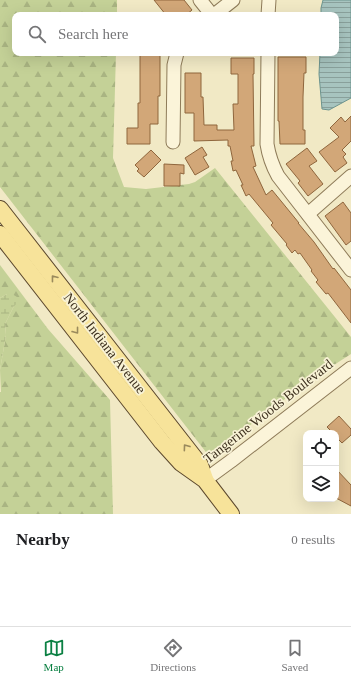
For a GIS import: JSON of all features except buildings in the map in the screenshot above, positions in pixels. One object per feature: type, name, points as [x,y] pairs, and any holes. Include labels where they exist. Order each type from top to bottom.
[{"type":"main road","name":"North Indiana Avenue","points":[[0,209],[200,465],[205,480]]},
{"type":"main road","name":"North Indiana Avenue","points":[[0,234],[162,442],[181,463],[205,480],[231,514]]},
{"type":"street","points":[[200,0],[210,12]]},
{"type":"street","points":[[217,12],[233,0]]},
{"type":"street","points":[[268,12],[269,0]]},
{"type":"street","points":[[173,142],[174,65],[176,56]]},
{"type":"street","points":[[268,56],[267,144],[269,158],[278,176],[351,270]]},
{"type":"street","points":[[308,214],[351,176]]},
{"type":"street","name":"Tangerine Woods Boulevard","points":[[205,480],[351,368]]},
{"type":"green space","points":[[0,0],[117,0],[117,12],[12,12],[12,56],[116,56],[113,158],[124,187],[146,189],[189,184],[195,182],[215,168],[351,337],[351,354],[309,381],[209,456],[0,187]]},
{"type":"green space","points":[[0,265],[48,329],[110,400],[113,514],[0,514],[0,370],[6,335],[5,324],[14,306],[7,294],[0,298]]},
{"type":"green space","points":[[7,294],[12,294],[17,297],[19,302],[14,306],[5,324],[6,335],[0,370],[0,298]]},
{"type":"water","points":[[323,0],[351,0],[351,98],[329,110],[322,109],[319,74],[320,56],[339,56],[339,12],[321,12]]}]
